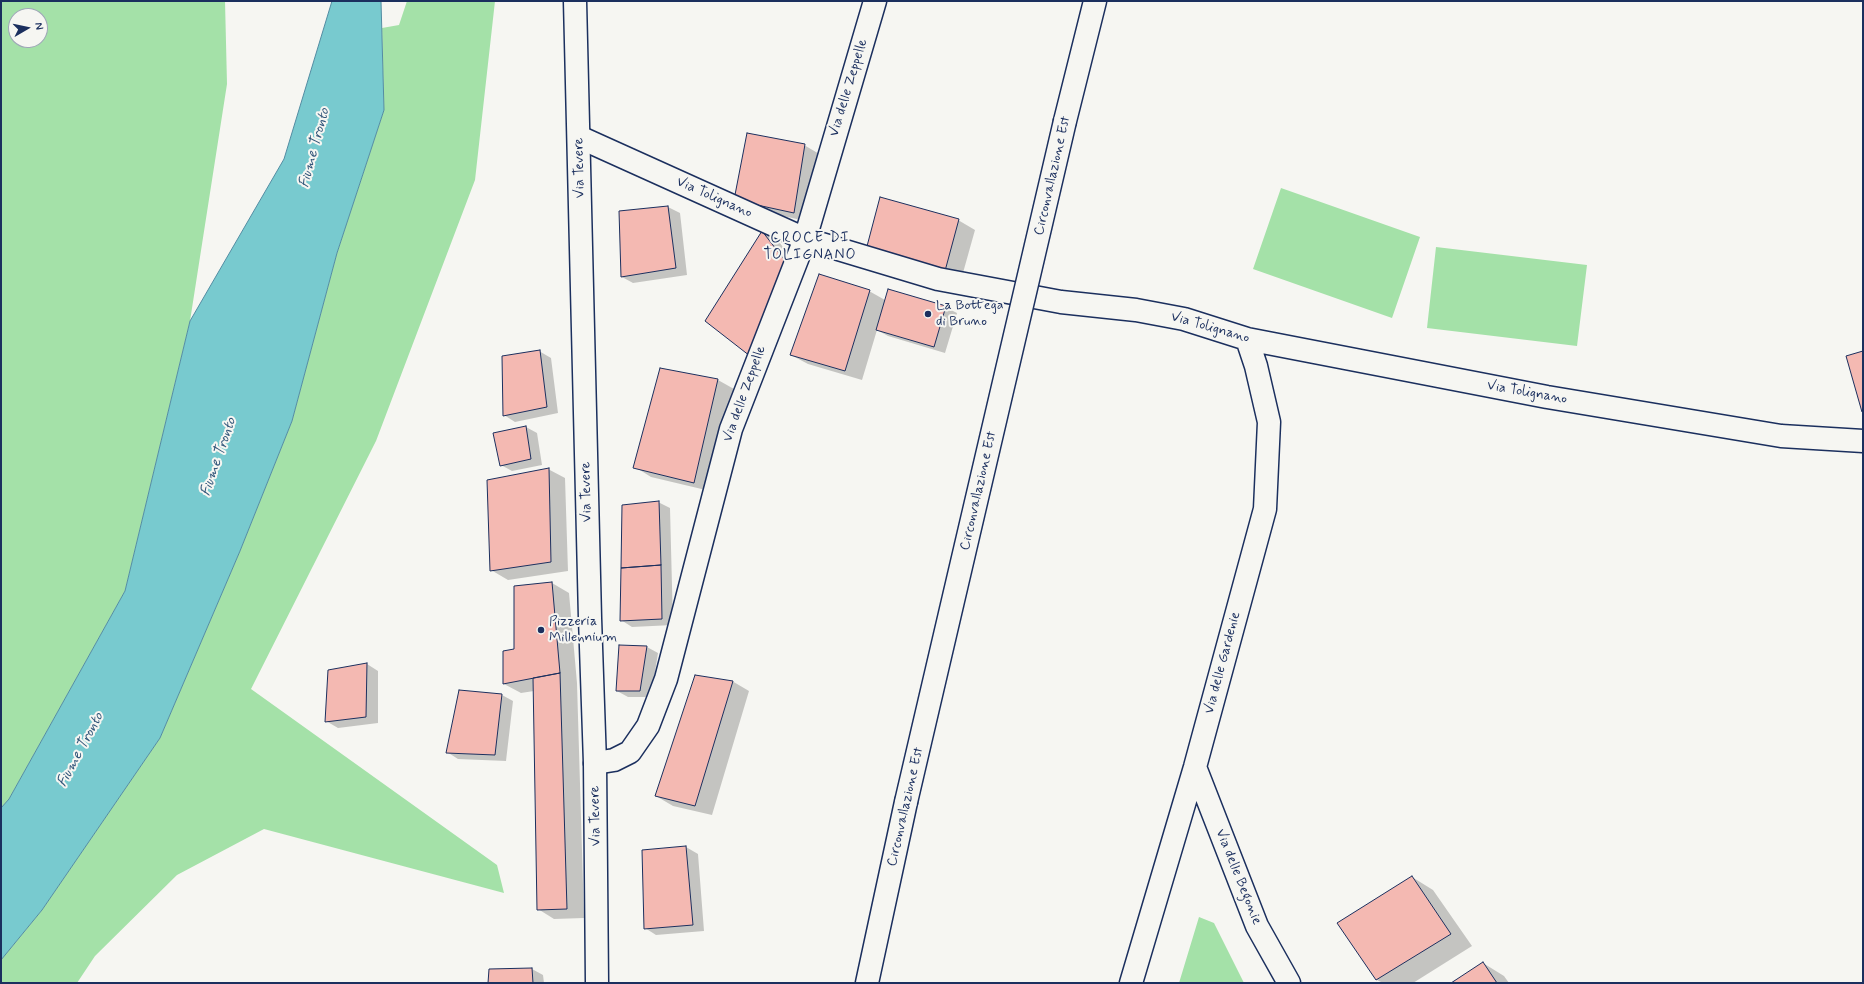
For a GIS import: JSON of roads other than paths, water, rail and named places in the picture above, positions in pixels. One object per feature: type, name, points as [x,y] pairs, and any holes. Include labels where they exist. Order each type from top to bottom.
[{"type":"street","name":"Via Tevere","points":[[575,1],[595,763],[597,983]]},
{"type":"street","name":"Via delle Zeppelle","points":[[595,763],[614,760],[630,752],[648,726],[666,678],[731,429],[805,239],[875,1]]},
{"type":"street","name":"Circonvallazione Est","points":[[867,983],[906,802],[1095,1]]},
{"type":"street","name":"Via Tolignano","points":[[579,137],[805,239],[938,279],[1061,302],[1136,310],[1184,319],[1247,339],[1570,401],[1781,436],[1863,441]]},
{"type":"street","name":"Via delle Gardenie","points":[[1131,983],[1195,767],[1265,509],[1269,422],[1256,366],[1247,339]]},
{"type":"street","name":"Via delle Begonie","points":[[1195,767],[1257,926],[1289,983]]},
{"type":"water","name":"Fiume Tronto","points":[[332,1],[381,1],[384,110],[337,253],[292,421],[240,551],[160,738],[42,910],[1,960],[1,808],[9,799],[125,591],[190,321],[284,159]]},
{"type":"place","name":"La Bottega di Bruno","points":[[928,314]]},
{"type":"place","name":"Pizzeria Millennium","points":[[541,630]]},
{"type":"district","name":"CROCE DI TOLIGNANO","points":[[810,248]]}]
